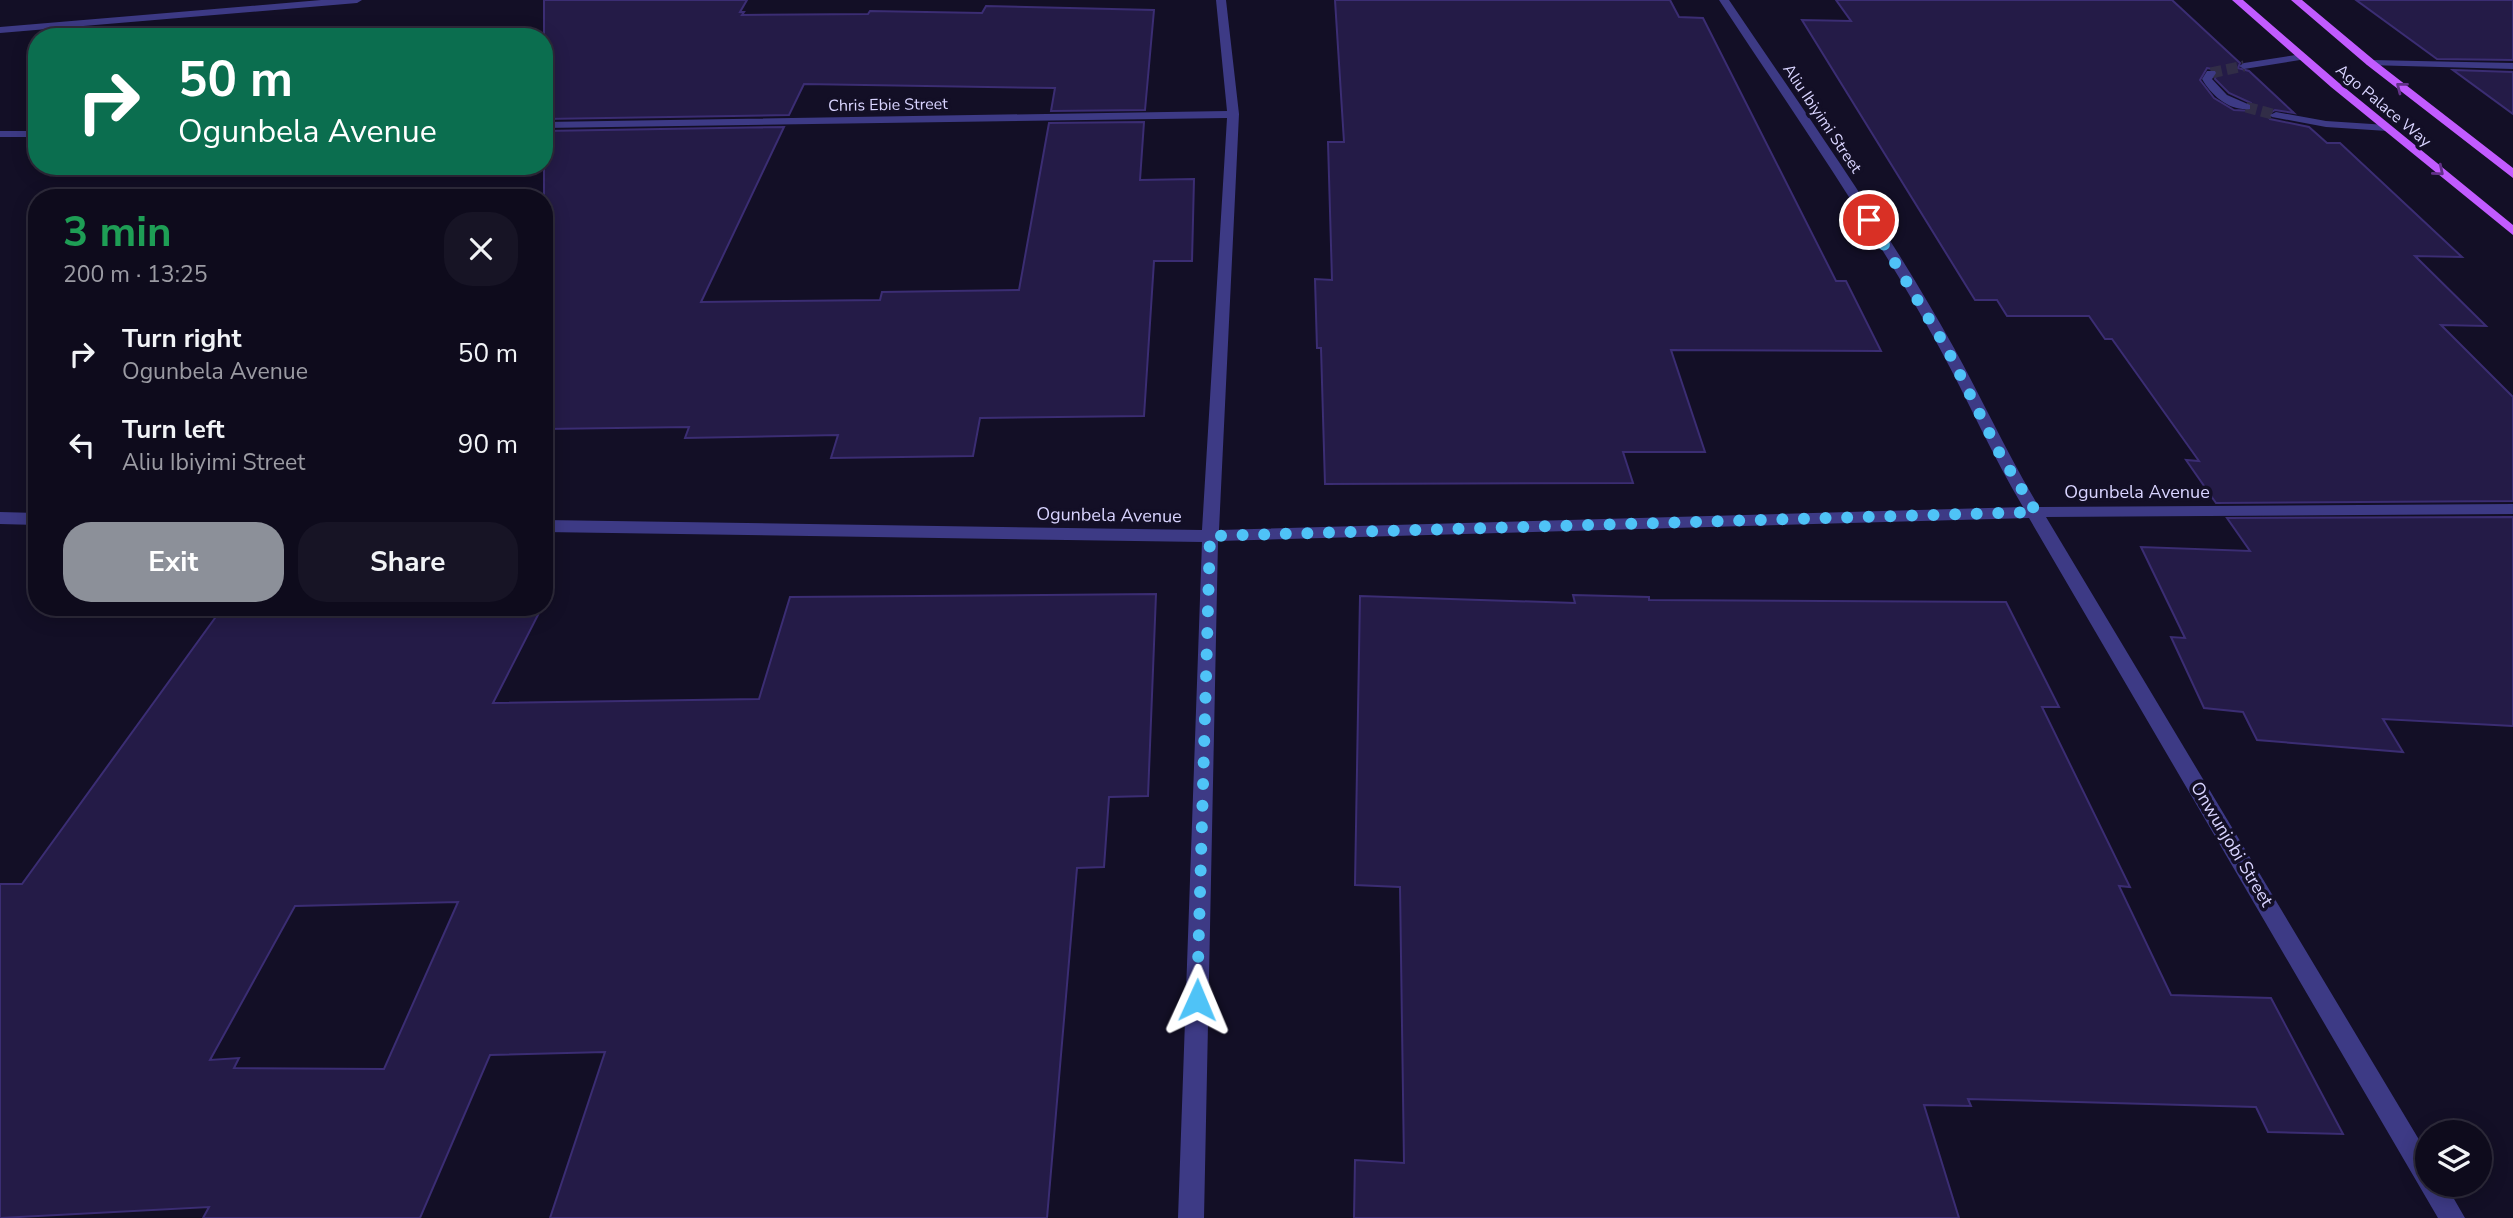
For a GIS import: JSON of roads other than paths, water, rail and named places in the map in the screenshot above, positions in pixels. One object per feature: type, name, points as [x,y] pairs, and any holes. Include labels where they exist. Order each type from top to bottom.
[{"type":"main road","name":"Ago Palace Way","points":[[2238,0],[2302,57],[2513,231]]},
{"type":"main road","name":"Ago Palace Way","points":[[2296,0],[2371,63],[2513,174]]},
{"type":"street","points":[[187,16],[202,0]]},
{"type":"street","points":[[40,28],[357,0]]},
{"type":"street","points":[[1191,1218],[1210,536],[1233,114],[1221,0]]},
{"type":"street","name":"Aliu Ibiyimi Street","points":[[1724,0],[1863,210],[1946,347],[2001,456],[2036,512]]},
{"type":"street","points":[[3,31],[28,29]]},
{"type":"street","points":[[2244,66],[2302,57]]},
{"type":"street","points":[[2371,63],[2513,66]]},
{"type":"street","points":[[2211,73],[2207,79],[2225,102],[2246,107]]},
{"type":"street","name":"Chris Ebie Street","points":[[553,125],[1233,114]]},
{"type":"street","points":[[2276,115],[2326,124],[2387,128]]},
{"type":"street","points":[[0,134],[28,134]]},
{"type":"street","name":"Ogunbela Avenue","points":[[553,526],[1210,536],[2036,512],[2513,509]]},
{"type":"street","name":"Onwunjobi Street","points":[[2036,512],[2415,1156]]},
{"type":"street","points":[[0,518],[28,519]]},
{"type":"street","points":[[2439,1197],[2452,1218]]},
{"type":"tunnel","points":[[2211,73],[2244,66]]},
{"type":"tunnel","points":[[2246,107],[2276,115]]}]
